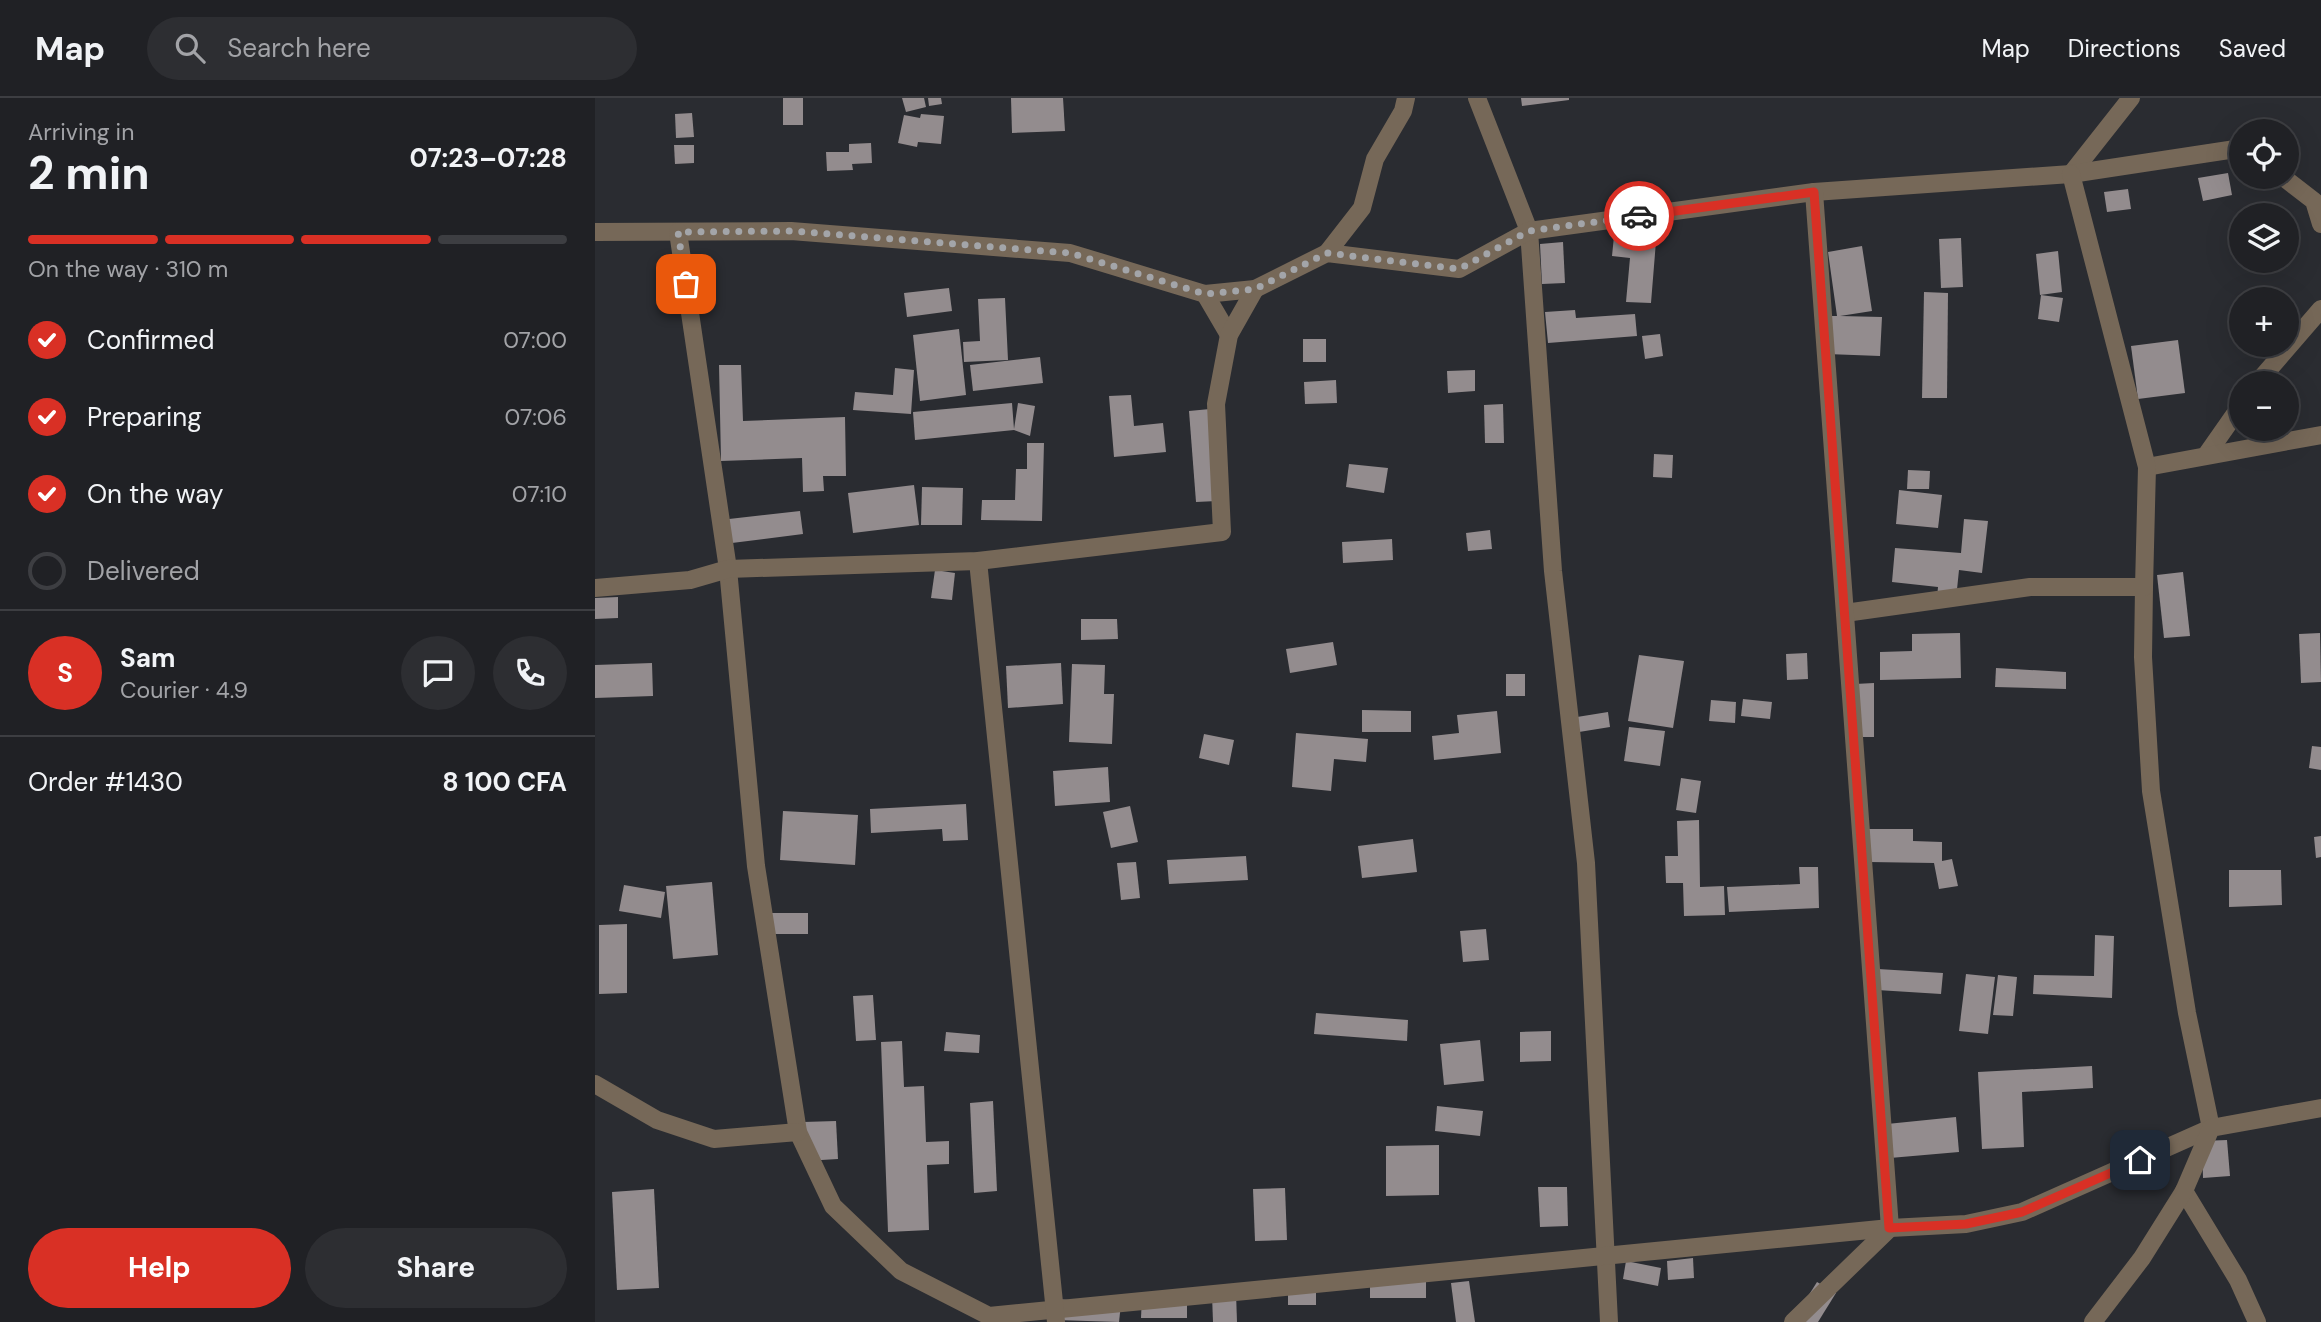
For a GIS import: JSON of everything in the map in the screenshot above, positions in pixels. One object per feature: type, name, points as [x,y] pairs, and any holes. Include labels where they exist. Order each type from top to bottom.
[{"type":"street","points":[[595,232],[791,231],[1070,253],[1205,294],[1255,289],[1327,253],[1362,208],[1375,159],[1403,111],[1406,98]]},
{"type":"street","points":[[1477,98],[1529,231],[1553,571],[1586,863],[1608,1255],[1609,1322]]},
{"type":"street","points":[[2071,174],[2131,98]]},
{"type":"street","points":[[1327,253],[1459,269],[1529,231],[1814,192],[2071,174],[2229,150]]},
{"type":"street","points":[[2071,174],[2147,467],[2143,657],[2151,791],[2187,1013],[2211,1128],[2184,1191],[2142,1258],[2093,1322]]},
{"type":"street","points":[[2299,187],[2318,198],[2321,224]]},
{"type":"street","points":[[1793,1322],[1889,1228],[1814,192]]},
{"type":"street","points":[[678,232],[728,569],[756,866],[798,1132],[833,1206],[901,1271],[986,1319],[1055,1315],[1608,1255],[1889,1228],[1966,1224],[2022,1212],[2211,1128],[2321,1108]]},
{"type":"street","points":[[595,588],[691,580],[728,569],[978,561],[1222,531],[1216,404],[1229,335],[1255,289]]},
{"type":"street","points":[[1205,294],[1229,335]]},
{"type":"street","points":[[2267,371],[2321,309]]},
{"type":"street","points":[[2207,454],[2229,423]]},
{"type":"street","points":[[2147,467],[2321,435]]},
{"type":"street","points":[[978,561],[1055,1315]]},
{"type":"street","points":[[1845,613],[2030,587],[2144,587]]},
{"type":"street","points":[[595,1084],[657,1119],[714,1139],[798,1132]]},
{"type":"street","points":[[2184,1191],[2238,1280],[2257,1322]]},
{"type":"building","points":[[783,98],[803,98],[803,125],[783,125]]},
{"type":"building","points":[[902,98],[924,98],[926,107],[906,112]]},
{"type":"building","points":[[928,98],[941,98],[942,104],[929,106]]},
{"type":"building","points":[[1011,98],[1063,98],[1065,131],[1012,133]]},
{"type":"building","points":[[1521,98],[1569,98],[1569,100],[1522,106]]},
{"type":"building","points":[[692,113],[694,137],[676,138],[675,114]]},
{"type":"building","points":[[921,114],[944,116],[941,144],[918,142],[917,147],[898,143],[904,115],[920,118]]},
{"type":"building","points":[[871,143],[872,163],[852,164],[853,170],[827,171],[826,152],[849,152],[849,144]]},
{"type":"building","points":[[674,145],[694,145],[694,163],[675,164]]},
{"type":"building","points":[[2228,173],[2232,195],[2203,201],[2198,178]]},
{"type":"building","points":[[2128,189],[2131,209],[2107,212],[2104,192]]},
{"type":"building","points":[[1615,226],[1657,229],[1651,303],[1626,302],[1630,258],[1612,256]]},
{"type":"building","points":[[1961,238],[1963,287],[1941,288],[1939,239]]},
{"type":"building","points":[[1563,242],[1565,283],[1542,284],[1540,244]]},
{"type":"building","points":[[1862,246],[1872,311],[1840,316],[1882,317],[1880,356],[1827,354],[1829,316],[1837,316],[1828,252]]},
{"type":"building","points":[[2058,251],[2062,292],[2040,295],[2036,254]]},
{"type":"building","points":[[949,288],[952,311],[907,317],[904,293]]},
{"type":"building","points":[[1924,292],[1948,293],[1947,398],[1922,398]]},
{"type":"building","points":[[2041,295],[2063,298],[2059,322],[2038,319]]},
{"type":"building","points":[[1005,298],[1008,360],[964,362],[963,342],[980,341],[978,299]]},
{"type":"building","points":[[1575,310],[1576,318],[1635,314],[1637,336],[1548,343],[1545,312]]},
{"type":"building","points":[[959,329],[966,395],[920,401],[913,335]]},
{"type":"building","points":[[1660,334],[1663,356],[1645,359],[1642,336]]},
{"type":"building","points":[[1303,339],[1326,339],[1326,362],[1303,362]]},
{"type":"building","points":[[2178,340],[2185,393],[2138,399],[2131,346]]},
{"type":"building","points":[[1040,357],[1043,383],[973,391],[970,365]]},
{"type":"building","points":[[719,365],[741,365],[743,421],[845,417],[846,476],[823,476],[824,491],[803,492],[802,458],[721,461]]},
{"type":"building","points":[[895,368],[914,370],[911,414],[853,410],[855,392],[893,395]]},
{"type":"building","points":[[1475,370],[1475,391],[1448,393],[1447,371]]},
{"type":"building","points":[[1336,380],[1337,403],[1305,404],[1304,382]]},
{"type":"building","points":[[1131,395],[1134,426],[1163,423],[1166,452],[1114,457],[1109,396]]},
{"type":"building","points":[[1012,403],[1014,429],[1018,403],[1035,406],[1030,436],[1014,430],[915,440],[913,412]]},
{"type":"building","points":[[1503,404],[1504,443],[1485,443],[1484,405]]},
{"type":"building","points":[[1210,409],[1217,501],[1196,502],[1189,411]]},
{"type":"building","points":[[1027,443],[1044,443],[1042,521],[981,520],[982,500],[1015,500],[1016,469],[1027,469]]},
{"type":"building","points":[[1654,454],[1673,455],[1672,478],[1653,477]]},
{"type":"building","points":[[1349,464],[1388,468],[1384,493],[1346,487]]},
{"type":"building","points":[[1908,470],[1930,471],[1929,489],[1907,489]]},
{"type":"building","points":[[914,485],[919,525],[853,533],[848,493]]},
{"type":"building","points":[[922,487],[963,488],[962,525],[921,525]]},
{"type":"building","points":[[1899,490],[1942,495],[1938,528],[1896,524]]},
{"type":"building","points":[[800,511],[803,534],[732,543],[729,519]]},
{"type":"building","points":[[1964,519],[1988,521],[1982,573],[1959,570],[1956,599],[1937,598],[1938,587],[1892,582],[1895,548],[1961,553]]},
{"type":"building","points":[[1490,530],[1492,549],[1468,551],[1466,533]]},
{"type":"building","points":[[1392,539],[1393,560],[1343,563],[1342,542]]},
{"type":"building","points":[[935,570],[955,573],[952,600],[931,598]]},
{"type":"building","points":[[2183,572],[2190,636],[2164,638],[2157,575]]},
{"type":"building","points":[[618,597],[618,618],[595,619],[595,598]]},
{"type":"building","points":[[1081,619],[1117,619],[1118,639],[1081,640]]},
{"type":"building","points":[[1960,633],[1961,678],[1880,680],[1880,652],[1912,651],[1912,634]]},
{"type":"building","points":[[2320,633],[2321,682],[2301,683],[2299,634]]},
{"type":"building","points":[[1333,642],[1337,665],[1290,673],[1286,649]]},
{"type":"building","points":[[1807,653],[1808,679],[1787,680],[1786,654]]},
{"type":"building","points":[[1639,655],[1684,661],[1673,728],[1628,721]]},
{"type":"building","points":[[652,663],[653,696],[595,698],[595,665]]},
{"type":"building","points":[[1061,663],[1063,704],[1008,708],[1006,666]]},
{"type":"building","points":[[1072,664],[1105,665],[1104,694],[1114,694],[1112,744],[1069,742]]},
{"type":"building","points":[[1996,668],[2066,672],[2066,689],[1995,687]]},
{"type":"building","points":[[1506,674],[1525,674],[1525,696],[1506,696]]},
{"type":"building","points":[[1874,683],[1874,737],[1855,737],[1855,684]]},
{"type":"building","points":[[1743,699],[1772,702],[1770,719],[1741,716]]},
{"type":"building","points":[[1711,700],[1736,702],[1735,723],[1709,721]]},
{"type":"building","points":[[1362,710],[1411,711],[1411,732],[1362,732]]},
{"type":"building","points":[[1497,711],[1501,753],[1434,760],[1432,736],[1459,733],[1457,715]]},
{"type":"building","points":[[1608,712],[1610,727],[1579,732],[1577,717]]},
{"type":"building","points":[[1629,727],[1665,731],[1660,766],[1624,761]]},
{"type":"building","points":[[1296,733],[1368,739],[1366,762],[1334,759],[1331,791],[1292,787]]},
{"type":"building","points":[[1204,734],[1234,740],[1229,765],[1199,758]]},
{"type":"building","points":[[2312,746],[2321,747],[2321,770],[2309,768]]},
{"type":"building","points":[[1108,767],[1110,802],[1055,806],[1053,771]]},
{"type":"building","points":[[1681,778],[1701,781],[1696,813],[1676,810]]},
{"type":"building","points":[[966,804],[968,840],[943,841],[942,829],[871,833],[870,809]]},
{"type":"building","points":[[1130,806],[1138,842],[1111,848],[1103,812]]},
{"type":"building","points":[[783,811],[858,815],[855,865],[780,860]]},
{"type":"building","points":[[1699,820],[1700,887],[1724,886],[1725,915],[1684,916],[1683,883],[1666,883],[1665,856],[1678,856],[1677,821]]},
{"type":"building","points":[[1869,829],[1913,829],[1913,841],[1942,842],[1942,861],[1952,859],[1958,886],[1939,889],[1934,863],[1869,862]]},
{"type":"building","points":[[2321,836],[2321,857],[2316,858],[2314,837]]},
{"type":"building","points":[[1413,839],[1417,872],[1362,878],[1358,846]]},
{"type":"building","points":[[1246,856],[1248,880],[1169,884],[1167,860]]},
{"type":"building","points":[[1136,862],[1140,898],[1121,900],[1117,863]]},
{"type":"building","points":[[1799,867],[1818,867],[1819,908],[1729,912],[1727,887],[1800,884]]},
{"type":"building","points":[[2229,870],[2281,870],[2282,905],[2229,907]]},
{"type":"building","points":[[712,882],[718,955],[673,959],[666,886]]},
{"type":"building","points":[[624,885],[665,892],[661,918],[619,911]]},
{"type":"building","points":[[761,913],[808,913],[808,934],[761,934]]},
{"type":"building","points":[[627,924],[627,993],[599,994],[599,925]]},
{"type":"building","points":[[1486,929],[1489,960],[1463,962],[1460,931]]},
{"type":"building","points":[[2095,935],[2114,936],[2112,998],[2033,994],[2034,975],[2094,976]]},
{"type":"building","points":[[1878,969],[1943,973],[1941,994],[1877,990]]},
{"type":"building","points":[[1966,974],[1995,977],[1988,1034],[1959,1031]]},
{"type":"building","points":[[1998,975],[2017,977],[2013,1016],[1993,1015]]},
{"type":"building","points":[[873,995],[876,1040],[856,1041],[853,996]]},
{"type":"building","points":[[1316,1013],[1408,1020],[1407,1041],[1314,1034]]},
{"type":"building","points":[[1551,1031],[1551,1061],[1520,1062],[1520,1032]]},
{"type":"building","points":[[946,1032],[980,1035],[979,1053],[944,1051]]},
{"type":"building","points":[[1480,1040],[1484,1081],[1444,1085],[1440,1044]]},
{"type":"building","points":[[902,1041],[904,1087],[924,1086],[926,1142],[949,1141],[949,1164],[927,1165],[929,1230],[888,1232],[881,1042]]},
{"type":"building","points":[[2092,1066],[2093,1088],[2022,1092],[2024,1147],[1982,1149],[1978,1072]]},
{"type":"building","points":[[993,1101],[997,1191],[974,1193],[970,1103]]},
{"type":"building","points":[[1437,1106],[1483,1111],[1480,1136],[1435,1131]]},
{"type":"building","points":[[1956,1117],[1959,1152],[1890,1158],[1887,1124]]},
{"type":"building","points":[[836,1121],[838,1159],[805,1161],[803,1122]]},
{"type":"building","points":[[2227,1140],[2230,1176],[2203,1178],[2202,1141]]},
{"type":"building","points":[[1439,1145],[1439,1195],[1386,1196],[1386,1146]]},
{"type":"building","points":[[1538,1187],[1567,1187],[1568,1226],[1540,1227]]},
{"type":"building","points":[[1285,1188],[1287,1240],[1255,1241],[1253,1189]]},
{"type":"building","points":[[654,1189],[659,1288],[617,1290],[612,1192]]},
{"type":"building","points":[[1693,1258],[1694,1278],[1668,1280],[1667,1261]]},
{"type":"building","points":[[1626,1261],[1661,1268],[1658,1286],[1623,1279]]},
{"type":"building","points":[[1370,1279],[1426,1279],[1426,1298],[1370,1298]]},
{"type":"building","points":[[1469,1281],[1475,1322],[1456,1322],[1451,1283]]},
{"type":"building","points":[[1817,1282],[1836,1293],[1818,1322],[1803,1322],[1795,1317]]},
{"type":"building","points":[[1288,1287],[1316,1287],[1316,1305],[1288,1305]]},
{"type":"building","points":[[1236,1293],[1237,1322],[1213,1322],[1212,1295]]},
{"type":"building","points":[[1142,1296],[1187,1296],[1187,1318],[1141,1318]]},
{"type":"building","points":[[1056,1299],[1121,1304],[1119,1322],[1055,1320]]},
{"type":"way so far","points":[[686,284],[678,232],[791,231],[1070,253],[1205,294],[1255,289],[1327,253],[1459,269],[1529,231],[1639,216]]},
{"type":"route","points":[[1639,216],[1814,192],[1889,1228],[1966,1224],[2022,1212],[2140,1160]]}]
